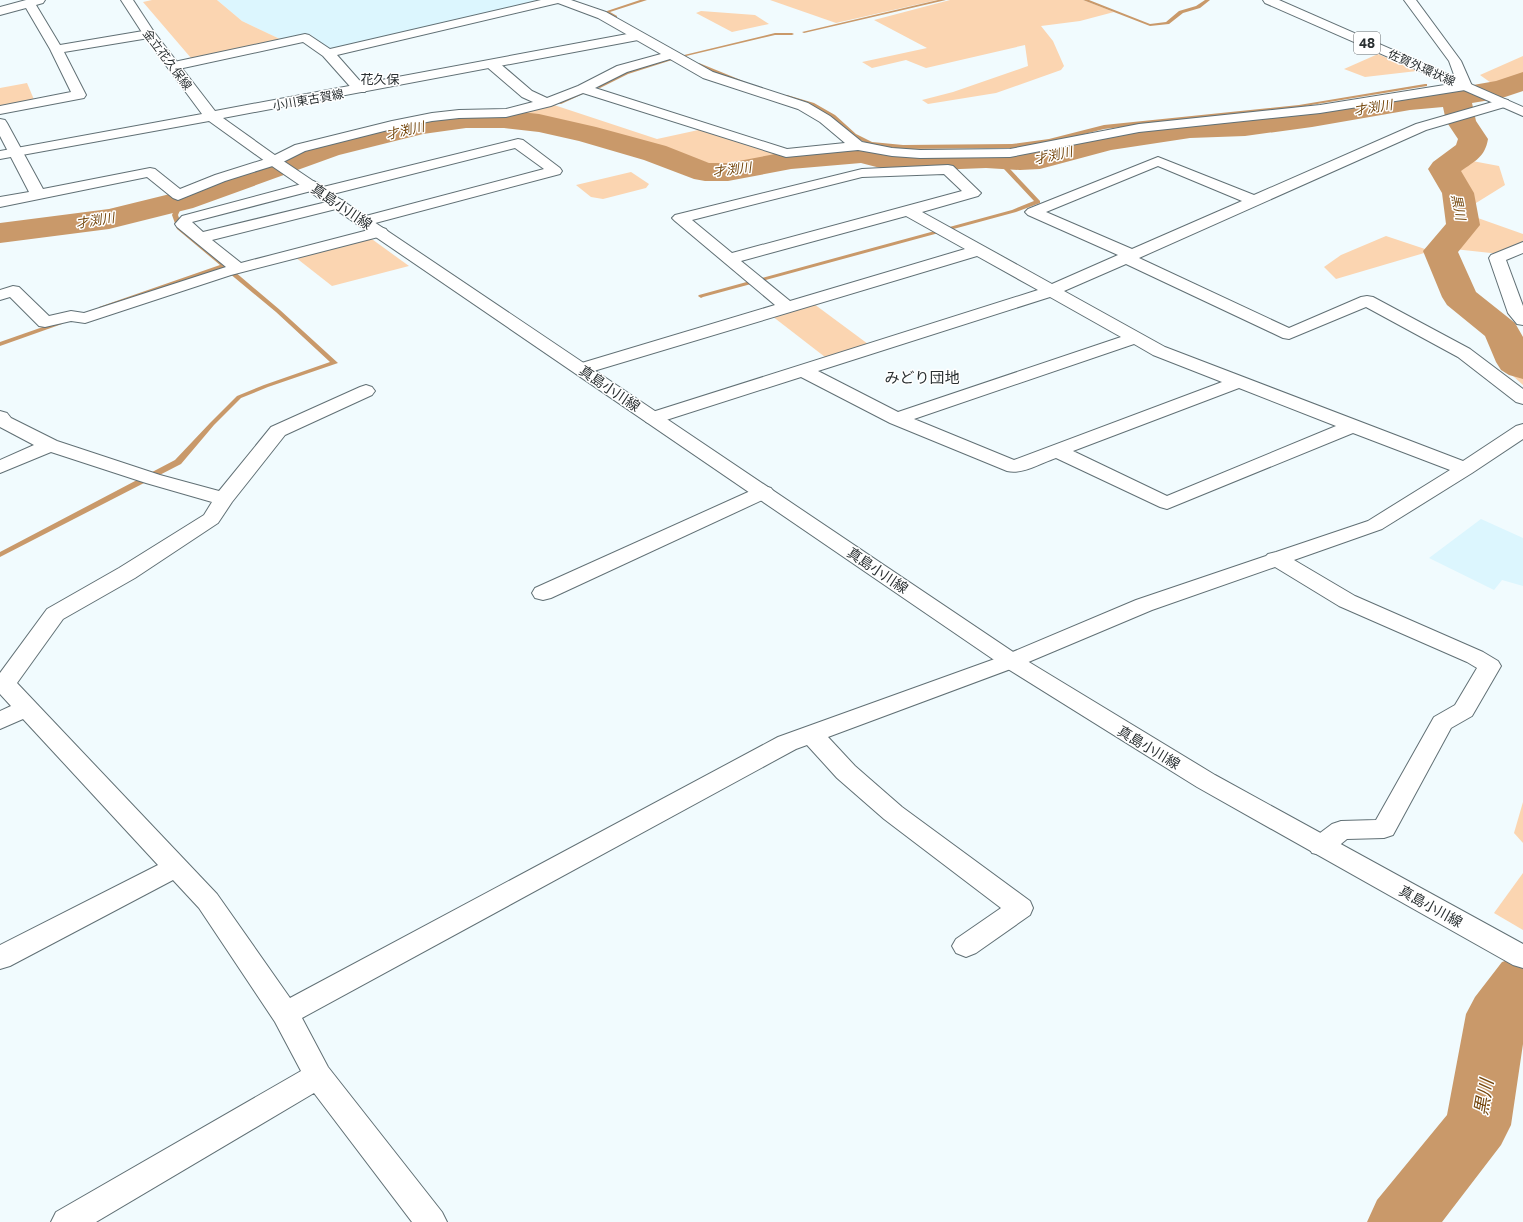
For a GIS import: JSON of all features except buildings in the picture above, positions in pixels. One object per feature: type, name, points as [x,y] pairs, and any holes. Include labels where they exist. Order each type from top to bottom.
[{"type":"street","name":"金立花久保線","points":[[127,0],[149,34],[211,116]]},
{"type":"street","points":[[328,53],[559,0],[602,15],[670,55],[708,75],[803,106],[825,119],[858,146]]},
{"type":"street","name":"佐賀外環状線","points":[[1269,0],[1466,86]]},
{"type":"street","points":[[583,89],[786,152],[858,146],[892,152],[913,153],[1010,152],[1042,148],[1139,128],[1320,109],[1466,86],[1455,61],[1410,0]]},
{"type":"street","points":[[0,11],[34,1],[79,95],[0,110]]},
{"type":"street","points":[[56,49],[149,34]]},
{"type":"street","name":"小川東古賀線","points":[[0,155],[638,36]]},
{"type":"street","points":[[174,66],[305,38],[328,53],[360,89]]},
{"type":"street","points":[[0,202],[150,172],[178,194],[220,178],[280,165],[300,148],[419,119],[459,114],[506,113],[546,103],[583,89],[622,69],[670,55]]},
{"type":"street","points":[[492,64],[527,94],[546,103]]},
{"type":"street","name":"48","points":[[1466,86],[1523,112]]},
{"type":"street","points":[[653,418],[1052,291],[1421,127],[1503,103]]},
{"type":"street","name":"真島小川線","points":[[211,116],[280,165],[1011,660],[1159,753],[1321,846],[1523,957]]},
{"type":"street","points":[[0,123],[38,194]]},
{"type":"street","points":[[0,295],[13,291],[45,322],[78,317],[555,171],[518,143],[187,219],[183,224],[233,264],[231,270]]},
{"type":"street","points":[[1255,201],[1158,161],[1033,212],[1129,256],[1288,334],[1367,301],[1464,353],[1523,398]]},
{"type":"street","points":[[729,259],[973,193],[948,170],[862,173],[680,218],[729,259],[787,307]]},
{"type":"street","points":[[200,238],[339,204]]},
{"type":"street","points":[[909,211],[1159,352],[1465,469]]},
{"type":"street","points":[[1523,246],[1497,258],[1517,313],[1523,320]]},
{"type":"street","points":[[581,369],[978,250]]},
{"type":"street","points":[[897,419],[1134,338]]},
{"type":"street","points":[[802,370],[897,419],[1014,467],[1238,382]]},
{"type":"street","points":[[366,391],[278,431],[211,519],[127,573],[55,614],[4,684],[208,901],[286,1014],[318,1076],[431,1222]]},
{"type":"street","points":[[0,417],[4,422],[50,444],[148,477],[224,500]]},
{"type":"street","points":[[1057,451],[1167,503],[1353,426]]},
{"type":"street","points":[[286,1014],[787,743],[1011,660],[1144,605],[1275,558],[1374,525],[1465,469],[1523,430]]},
{"type":"street","points":[[0,467],[50,444]]},
{"type":"street","points":[[543,593],[764,492]]},
{"type":"street","points":[[1275,558],[1347,601],[1475,656],[1490,666],[1464,710],[1442,723],[1384,829],[1341,830],[1321,846]]},
{"type":"street","points":[[0,721],[26,708]]},
{"type":"street","points":[[811,734],[846,772],[893,813],[1020,908],[966,946]]},
{"type":"street","points":[[0,958],[176,867]]},
{"type":"street","points":[[67,1222],[318,1076]]},
{"type":"shaded area","points":[[152,0],[217,0],[242,21],[282,40],[191,58],[143,2]]},
{"type":"shaded area","points":[[217,0],[545,0],[337,48],[328,48],[310,34],[282,40],[242,21]]},
{"type":"shaded area","points":[[770,0],[937,0],[836,23]]},
{"type":"shaded area","points":[[950,0],[1083,0],[1114,12],[1080,21],[1041,26],[1053,41],[1064,66],[1061,70],[996,93],[928,104],[922,100],[953,92],[1028,66],[1025,45],[926,68],[906,60],[872,68],[862,62],[927,48],[874,20]]},
{"type":"shaded area","points":[[701,11],[755,15],[769,24],[732,32],[696,13]]},
{"type":"shaded area","points":[[1378,54],[1417,71],[1365,77],[1344,69]]},
{"type":"shaded area","points":[[1523,56],[1523,74],[1494,85],[1480,75]]},
{"type":"shaded area","points":[[27,83],[35,102],[2,108],[0,105],[0,88]]},
{"type":"shaded area","points":[[551,104],[657,139],[703,129],[788,155],[717,166],[645,142],[565,122],[512,114]]},
{"type":"shaded area","points":[[1467,160],[1499,166],[1505,185],[1476,203],[1475,217],[1523,234],[1523,243],[1500,254],[1454,249],[1472,228],[1463,191],[1451,171]]},
{"type":"shaded area","points":[[631,172],[649,184],[646,188],[603,199],[591,197],[576,185]]},
{"type":"shaded area","points":[[1386,236],[1431,251],[1336,279],[1324,267],[1341,255]]},
{"type":"shaded area","points":[[369,237],[409,266],[332,286],[295,257]]},
{"type":"shaded area","points":[[814,304],[868,344],[825,357],[772,316]]},
{"type":"shaded area","points":[[1507,360],[1523,364],[1523,385],[1503,367]]},
{"type":"shaded area","points":[[1481,519],[1523,538],[1523,586],[1502,580],[1494,590],[1429,558]]},
{"type":"shaded area","points":[[1523,802],[1523,843],[1514,833]]},
{"type":"shaded area","points":[[1523,873],[1523,930],[1494,913]]},
{"type":"waterway","points":[[615,17],[606,12],[645,0]]},
{"type":"waterway","points":[[804,32],[944,0]]},
{"type":"waterway","points":[[1085,0],[1150,25],[1167,23],[1181,12],[1198,7],[1208,0]]},
{"type":"waterway","points":[[682,56],[775,34],[792,34]]},
{"type":"waterway","points":[[598,87],[626,73],[670,60]]},
{"type":"waterway","points":[[697,64],[746,83]]},
{"type":"waterway","name":"黒川","points":[[1456,97],[1502,89],[1523,81]]},
{"type":"waterway","points":[[787,96],[812,104],[833,116],[854,135],[871,143],[903,147],[1012,146],[1049,141],[1104,127],[1299,106],[1425,85]]},
{"type":"waterway","points":[[559,103],[581,94]]},
{"type":"waterway","name":"才渕川","points":[[0,233],[109,219],[181,201],[328,148],[423,125],[466,119],[504,119],[539,123],[585,133],[655,153],[705,172],[728,172],[791,160],[861,154],[888,161],[908,162],[986,159],[1020,161],[1040,160],[1108,141],[1190,129],[1245,127],[1312,118],[1410,101],[1456,97]]},
{"type":"waterway","name":"黒川","points":[[1456,97],[1461,121],[1473,139],[1471,149],[1444,169],[1458,193],[1463,225],[1440,251],[1460,297],[1502,331],[1515,362],[1523,367]]},
{"type":"waterway","points":[[701,296],[1014,211],[1038,202],[1007,169],[1007,160]]},
{"type":"waterway","points":[[0,555],[178,462],[212,424],[239,397],[266,386],[335,363],[278,311],[179,228],[175,215],[181,201]]},
{"type":"waterway","points":[[101,308],[224,266]]},
{"type":"waterway","points":[[0,344],[60,323]]},
{"type":"waterway","name":"黒川","points":[[1401,1222],[1478,1125],[1497,1014],[1523,979]]},
{"type":"district","name":"花久保","points":[[380,79]]},
{"type":"district","name":"みどり団地","points":[[922,377]]}]
